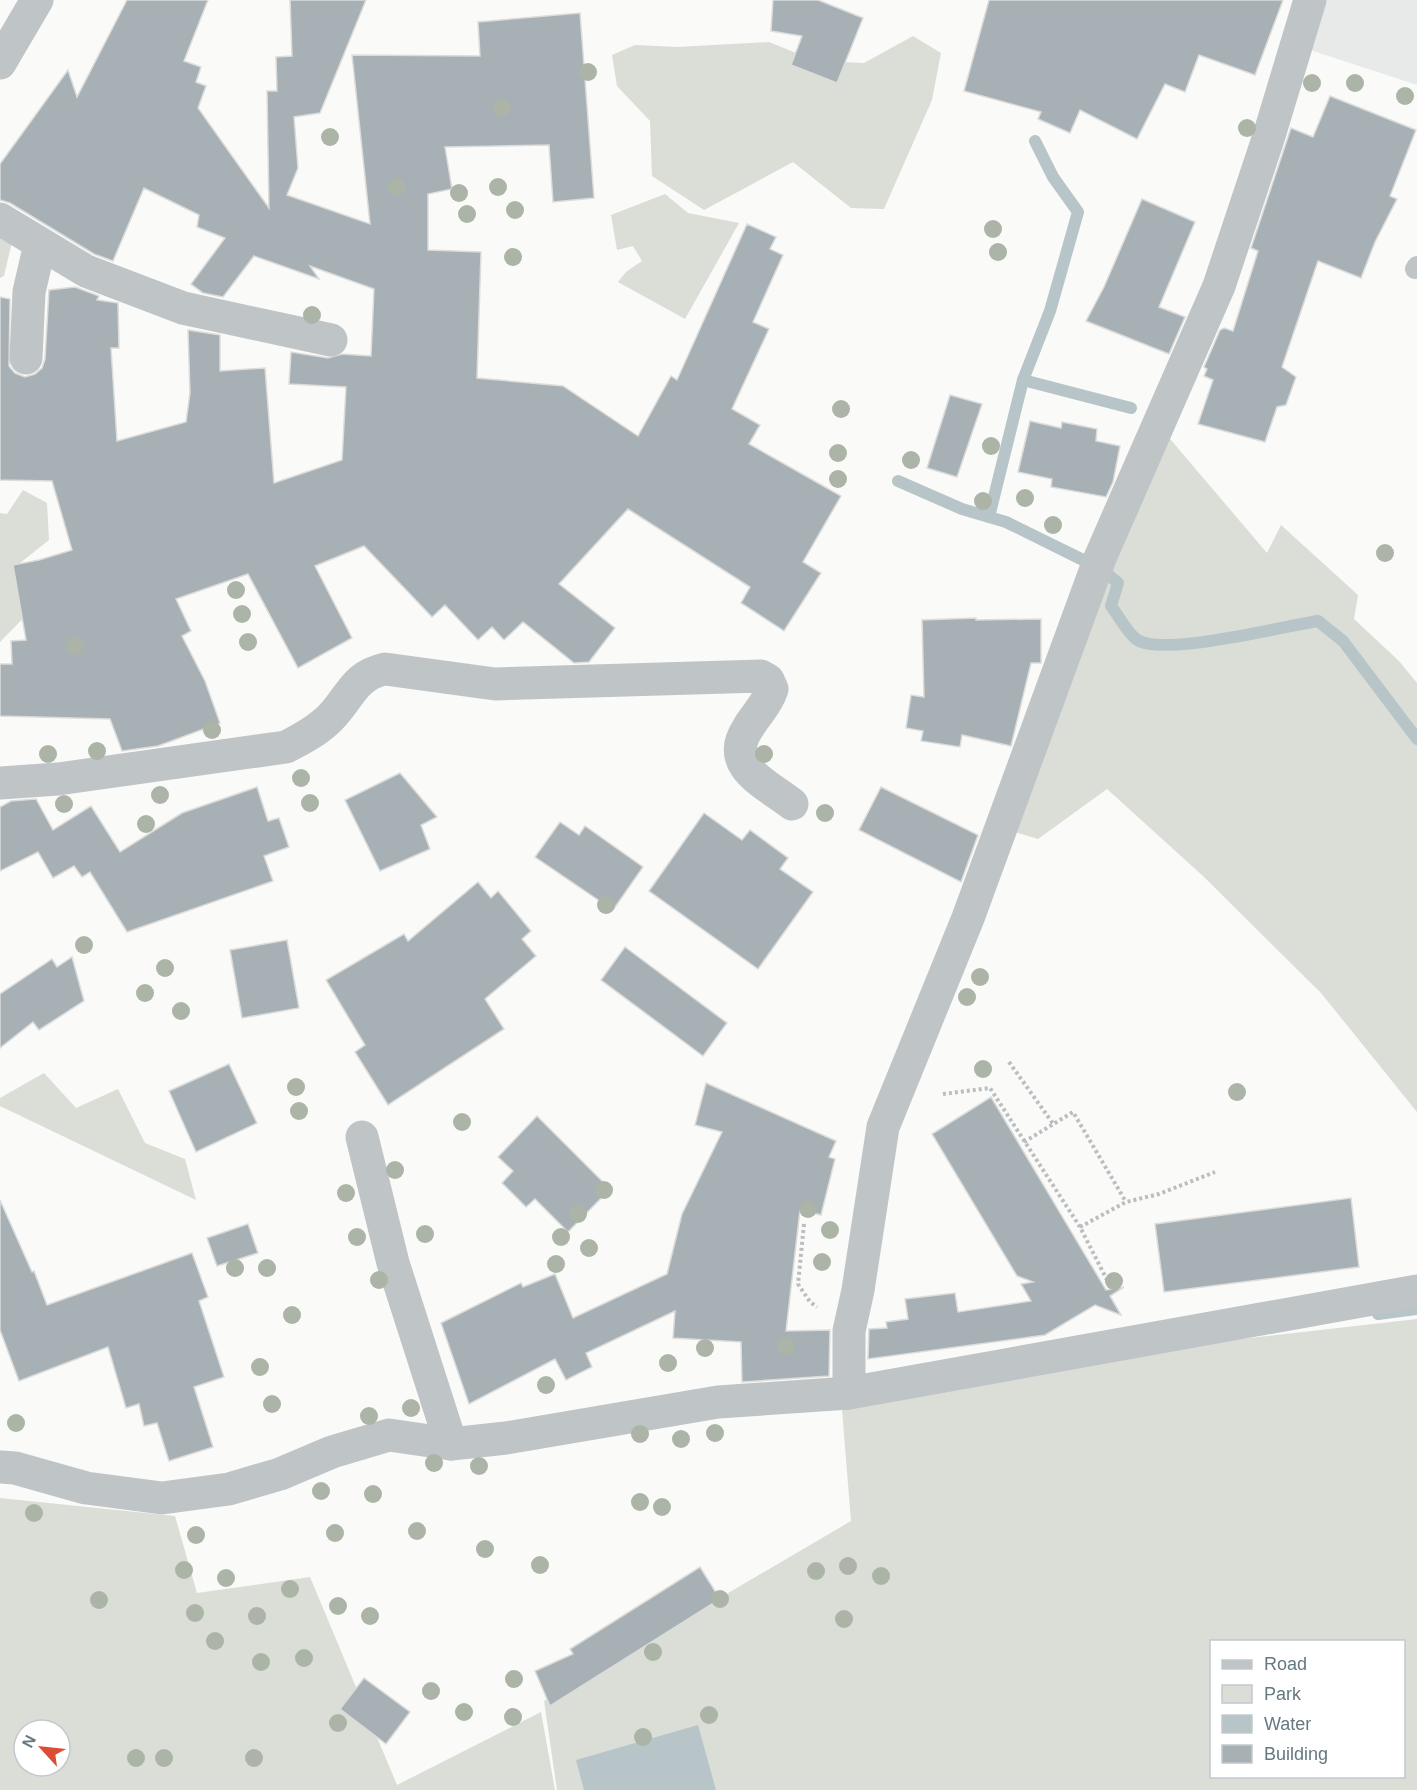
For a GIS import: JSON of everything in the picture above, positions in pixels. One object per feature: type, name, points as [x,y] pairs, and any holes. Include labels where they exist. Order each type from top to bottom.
[{"type":"street","points":[[0,63],[37,0]]},
{"type":"street","points":[[849,1393],[849,1331],[858,1290],[883,1127],[968,918],[1100,558],[1219,286],[1268,139],[1310,0]]},
{"type":"street","points":[[0,219],[86,271],[183,308],[331,340]]},
{"type":"street","points":[[26,358],[29,292],[40,244]]},
{"type":"street","points":[[0,783],[58,779],[286,747],[309,735],[331,717],[359,681],[369,673],[385,669],[495,684],[761,676],[768,680],[772,689],[769,701],[742,740],[739,748],[740,759],[749,771],[792,804]]},
{"type":"street","points":[[362,1137],[393,1263],[451,1444]]},
{"type":"street","points":[[0,1466],[86,1488],[162,1498],[229,1489],[279,1474],[341,1449],[389,1436],[451,1444],[506,1438],[718,1402],[849,1393],[1417,1291]]},
{"type":"path","points":[[1009,1062],[1054,1125]]},
{"type":"path","points":[[943,1094],[990,1088],[1080,1227],[1108,1282]]},
{"type":"path","points":[[1024,1142],[1073,1112],[1126,1202]]},
{"type":"path","points":[[1080,1227],[1126,1202],[1159,1194],[1215,1172]]},
{"type":"path","points":[[804,1224],[798,1284],[810,1302],[849,1331]]},
{"type":"shaded area","points":[[1320,0],[1417,0],[1417,85],[1304,48]]},
{"type":"green space","points":[[913,36],[941,53],[932,100],[884,209],[851,208],[793,162],[704,210],[652,176],[650,121],[617,86],[612,55],[635,45],[677,47],[769,42],[816,61],[864,63]]},
{"type":"green space","points":[[665,194],[688,213],[739,223],[685,319],[618,282],[626,272],[642,261],[633,246],[617,250],[611,215]]},
{"type":"green space","points":[[0,224],[12,242],[4,276],[0,278]]},
{"type":"green space","points":[[1165,433],[1267,553],[1281,525],[1358,595],[1354,619],[1399,661],[1417,683],[1417,1112],[1321,993],[1203,876],[1107,789],[1038,839],[1007,830]]},
{"type":"green space","points":[[23,490],[47,503],[49,540],[20,563],[35,606],[0,642],[0,513],[7,514]]},
{"type":"green space","points":[[44,1073],[76,1108],[118,1089],[145,1143],[185,1159],[196,1200],[0,1106],[0,1098]]},
{"type":"green space","points":[[1417,1319],[1417,1790],[557,1790],[544,1701],[851,1521],[840,1385]]},
{"type":"green space","points":[[0,1498],[175,1516],[197,1593],[310,1577],[397,1785],[541,1712],[555,1790],[0,1790]]},
{"type":"water","points":[[698,1725],[716,1790],[584,1790],[576,1760]]},
{"type":"building","points":[[127,0],[208,0],[184,61],[201,67],[196,82],[206,86],[198,108],[269,208],[267,91],[277,91],[276,57],[292,56],[290,0],[366,0],[320,113],[294,117],[298,168],[287,195],[370,224],[352,55],[480,56],[478,22],[580,13],[594,198],[553,202],[549,145],[445,147],[452,189],[428,194],[428,250],[481,252],[477,378],[563,386],[638,436],[671,376],[677,380],[747,224],[776,237],[770,249],[783,255],[753,322],[769,329],[732,409],[760,425],[749,444],[841,496],[803,562],[821,573],[784,631],[741,603],[750,587],[628,509],[559,584],[615,628],[589,662],[574,663],[523,622],[504,640],[492,627],[478,640],[445,605],[432,617],[364,546],[315,566],[352,638],[298,668],[248,574],[176,599],[191,631],[182,636],[205,681],[220,723],[158,746],[122,751],[110,719],[0,716],[0,664],[12,664],[11,641],[26,640],[13,565],[72,550],[52,481],[0,480],[0,297],[10,299],[9,366],[15,373],[25,377],[35,374],[42,368],[45,359],[49,290],[75,287],[99,296],[97,300],[118,303],[119,348],[111,348],[117,441],[186,422],[190,393],[188,330],[220,335],[220,371],[265,368],[274,483],[342,460],[346,387],[289,384],[291,352],[328,358],[342,354],[371,356],[374,289],[310,266],[319,279],[254,256],[223,297],[203,293],[191,284],[225,238],[197,227],[199,215],[144,188],[113,261],[94,254],[10,203],[0,200],[0,164],[68,70],[77,97]]},
{"type":"building","points":[[773,0],[818,0],[863,18],[837,83],[791,65],[802,36],[771,31]]},
{"type":"building","points":[[989,0],[1283,0],[1255,75],[1199,55],[1185,92],[1165,84],[1137,139],[1080,110],[1070,133],[1038,119],[1041,112],[964,91]]},
{"type":"building","points":[[1330,96],[1416,130],[1390,196],[1397,199],[1375,242],[1361,278],[1318,261],[1282,367],[1296,377],[1286,405],[1277,407],[1265,442],[1198,424],[1213,380],[1204,376],[1207,369],[1204,367],[1220,330],[1224,328],[1233,331],[1258,251],[1251,248],[1291,128],[1313,137]]},
{"type":"building","points":[[1142,199],[1195,222],[1159,307],[1185,317],[1169,354],[1086,321],[1104,287]]},
{"type":"building","points":[[950,395],[982,404],[957,477],[927,468]]},
{"type":"building","points":[[1030,421],[1061,428],[1062,422],[1097,429],[1096,441],[1120,446],[1113,482],[1106,497],[1051,487],[1052,479],[1018,472]]},
{"type":"building","points":[[976,618],[976,620],[1041,619],[1041,663],[1031,663],[1011,746],[962,735],[960,747],[921,741],[923,731],[906,728],[911,695],[924,697],[922,620]]},
{"type":"building","points":[[400,773],[437,817],[421,825],[430,849],[380,871],[345,800]]},
{"type":"building","points":[[257,787],[268,821],[279,818],[289,847],[264,856],[273,881],[127,932],[90,872],[82,877],[74,866],[53,878],[38,852],[0,871],[0,807],[11,801],[36,799],[53,830],[91,806],[120,852],[182,813]]},
{"type":"building","points":[[881,787],[978,835],[961,882],[859,830]]},
{"type":"building","points":[[704,813],[742,840],[750,830],[788,858],[780,869],[813,892],[758,969],[649,891]]},
{"type":"building","points":[[560,822],[579,835],[585,826],[643,867],[613,910],[535,857]]},
{"type":"building","points":[[478,882],[491,898],[498,891],[531,931],[522,939],[536,956],[485,999],[504,1029],[388,1105],[355,1052],[365,1045],[326,980],[404,934],[408,941]]},
{"type":"building","points":[[287,940],[299,1008],[242,1018],[230,950]]},
{"type":"building","points":[[625,947],[727,1023],[703,1056],[601,980]]},
{"type":"building","points":[[72,957],[84,1001],[39,1030],[33,1022],[0,1048],[0,994],[52,959],[57,967]]},
{"type":"building","points":[[229,1064],[257,1123],[196,1152],[169,1091]]},
{"type":"building","points":[[706,1083],[836,1141],[829,1157],[835,1159],[821,1215],[800,1210],[786,1331],[830,1330],[829,1376],[742,1382],[741,1342],[673,1338],[675,1311],[586,1353],[592,1367],[566,1380],[555,1359],[469,1404],[441,1323],[521,1283],[523,1287],[555,1274],[573,1318],[667,1274],[682,1214],[722,1132],[695,1125]]},
{"type":"building","points":[[991,1097],[1106,1290],[1124,1287],[1110,1296],[1121,1315],[1095,1305],[1045,1335],[868,1359],[869,1329],[887,1328],[886,1322],[908,1319],[905,1299],[955,1293],[958,1312],[1031,1301],[1021,1284],[1033,1282],[1017,1276],[932,1134]]},
{"type":"building","points":[[537,1116],[610,1189],[568,1232],[535,1199],[526,1207],[502,1183],[513,1171],[498,1157]]},
{"type":"building","points":[[1351,1198],[1359,1267],[1164,1292],[1155,1224]]},
{"type":"building","points":[[0,1200],[32,1272],[34,1271],[47,1305],[192,1253],[208,1297],[199,1301],[224,1377],[194,1387],[213,1447],[169,1461],[157,1423],[144,1426],[139,1404],[126,1408],[108,1347],[19,1381],[0,1330]]},
{"type":"building","points":[[248,1224],[258,1253],[217,1266],[207,1238]]},
{"type":"building","points":[[700,1567],[720,1599],[550,1706],[535,1671],[573,1654],[570,1649]]},
{"type":"building","points":[[364,1678],[410,1712],[386,1744],[340,1709]]},
{"type":"waterway","points":[[989,517],[1023,380],[1050,311],[1078,212],[1053,177],[1035,141]]},
{"type":"waterway","points":[[1023,380],[1131,408]]},
{"type":"waterway","points":[[898,481],[962,509],[1006,522],[1081,559]]},
{"type":"waterway","points":[[1103,570],[1118,583],[1111,606],[1132,636],[1149,644],[1195,643],[1318,621],[1343,641],[1417,739]]},
{"type":"waterway","points":[[1378,1314],[1417,1309]]}]
